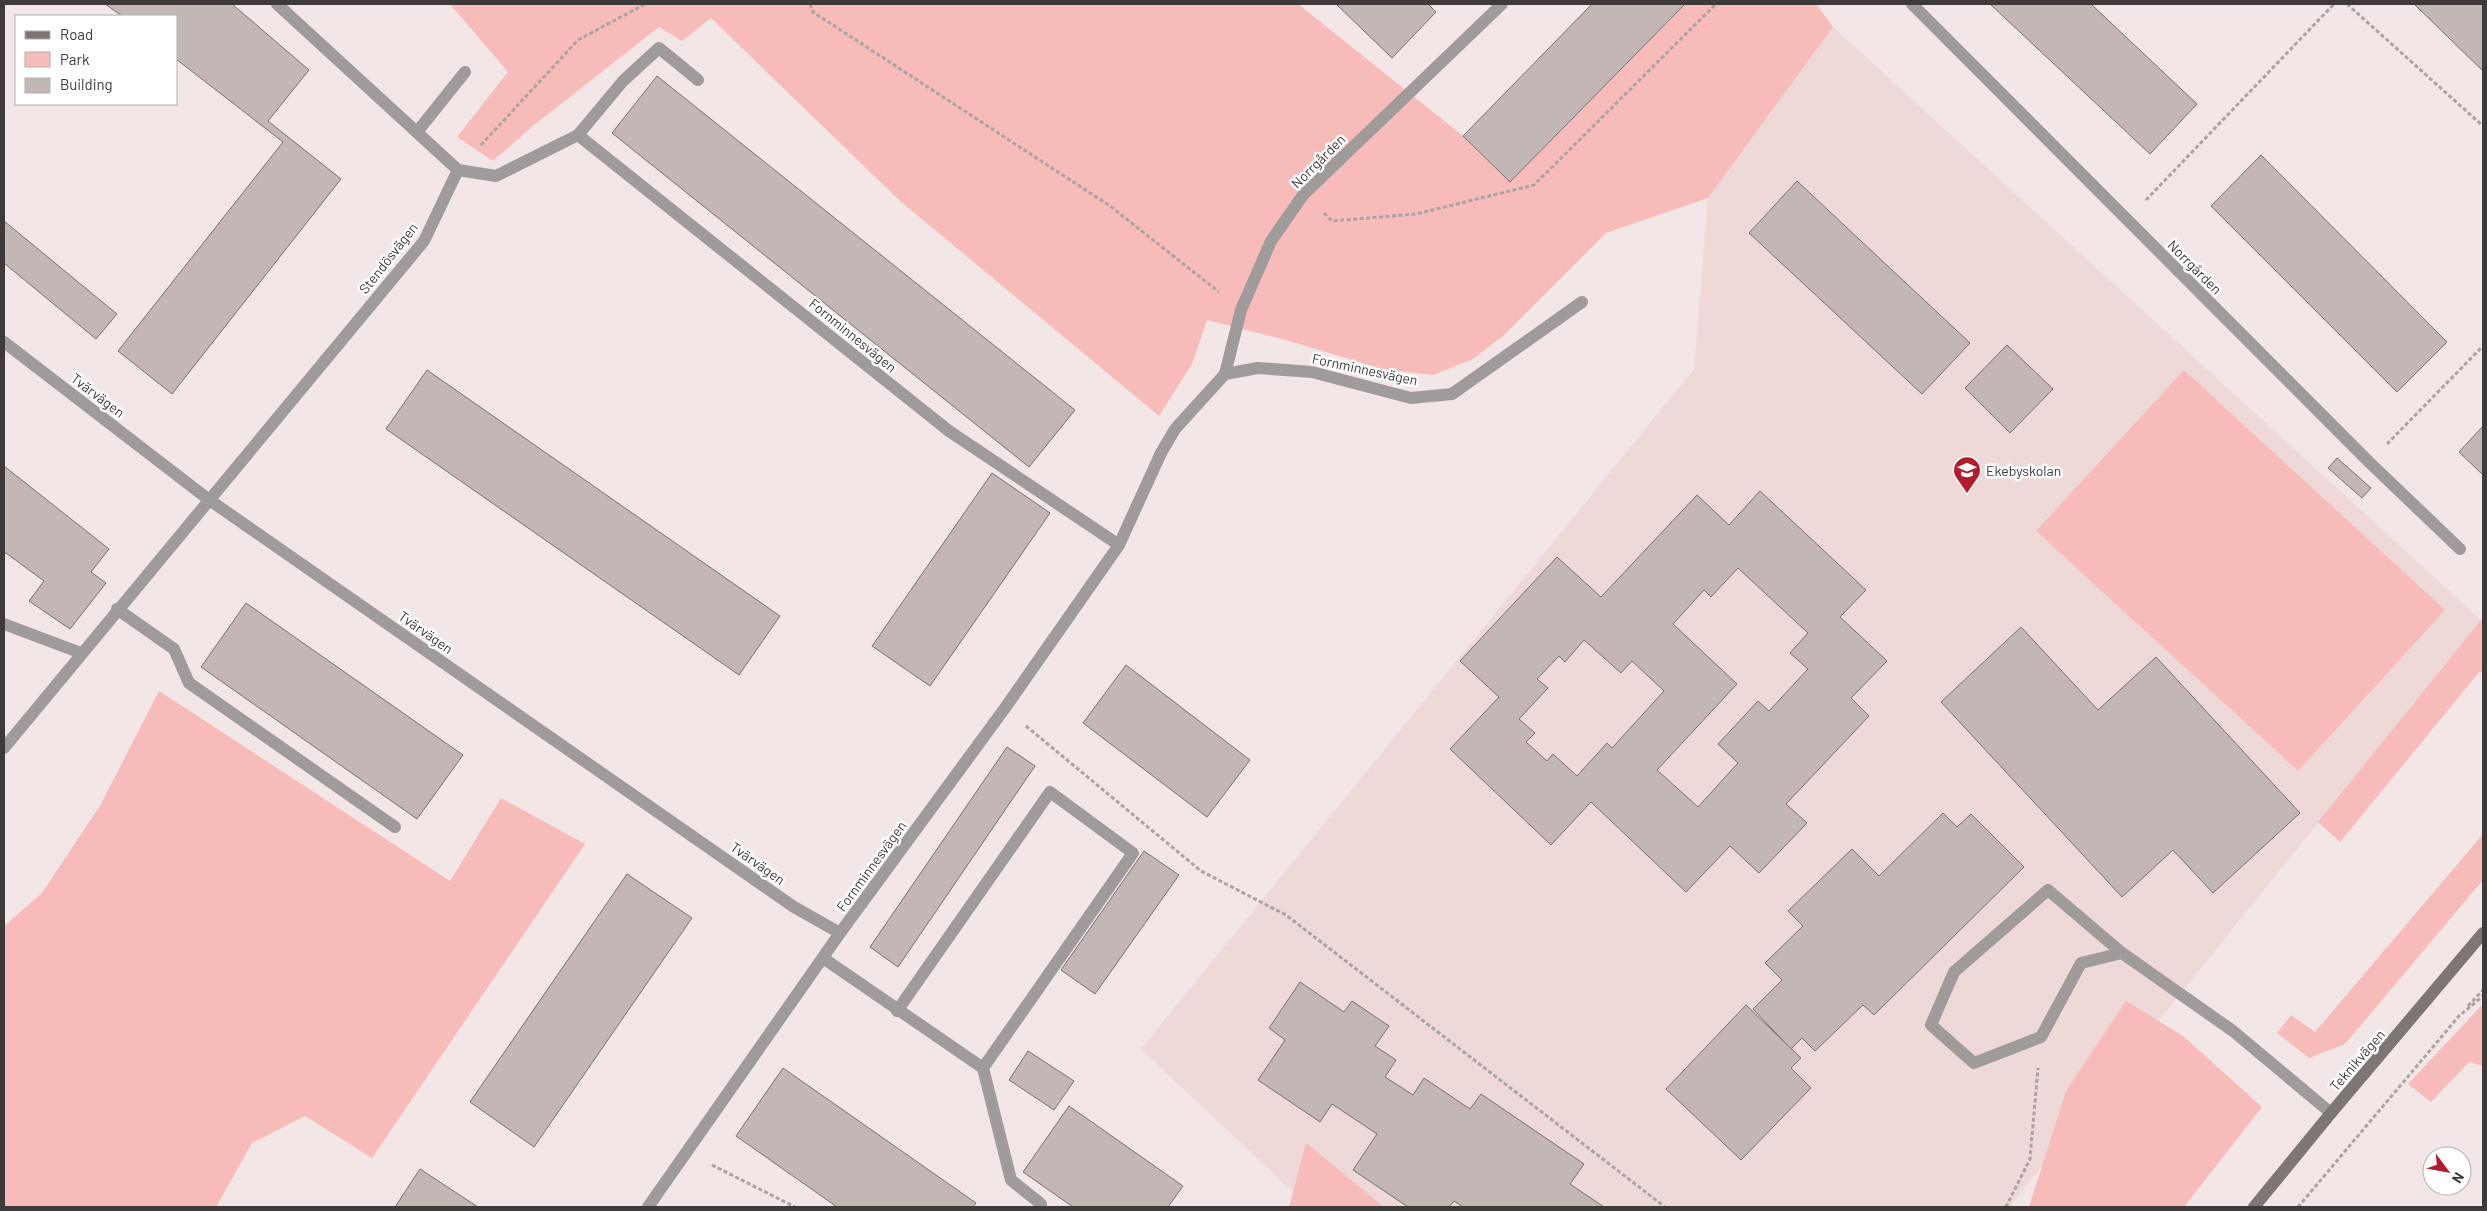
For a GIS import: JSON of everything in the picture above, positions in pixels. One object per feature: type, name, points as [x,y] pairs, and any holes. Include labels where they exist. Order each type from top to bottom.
[{"type":"street","points":[[276,4],[458,170],[496,176],[578,135],[623,80],[659,48],[698,80]]},
{"type":"street","name":"Norrgården","points":[[1912,4],[2369,462],[2460,549]]},
{"type":"street","name":"Norrgården","points":[[1224,374],[1241,310],[1272,241],[1303,195],[1495,6]]},
{"type":"street","points":[[417,132],[465,72]]},
{"type":"street","name":"Fornminnesvägen","points":[[578,135],[949,431],[1119,545]]},
{"type":"street","name":"Stendösvägen","points":[[4,748],[208,498],[424,241],[458,170]]},
{"type":"street","name":"Fornminnesvägen","points":[[648,1207],[822,958],[1005,708],[1119,545],[1161,452],[1175,429],[1224,374],[1258,368],[1312,372],[1411,398],[1452,394],[1582,302]]},
{"type":"street","name":"Tvärvägen","points":[[4,342],[208,498],[794,907],[840,933]]},
{"type":"street","points":[[117,609],[174,649],[189,683],[395,827]]},
{"type":"street","points":[[4,624],[81,654]]},
{"type":"street","points":[[897,1011],[1050,792],[1133,853],[983,1068]]},
{"type":"street","points":[[2122,953],[2081,963],[2041,1037],[1974,1063],[1930,1025],[1954,972],[2048,890],[2122,953],[2233,1031],[2330,1113]]},
{"type":"street","name":"Teknikvägen","points":[[2254,1207],[2330,1113],[2483,933]]},
{"type":"street","points":[[822,958],[983,1068],[1011,1180],[1041,1204]]},
{"type":"path","points":[[458,170],[578,40],[645,4]]},
{"type":"path","points":[[810,4],[813,12],[1110,206],[1241,310]]},
{"type":"path","points":[[1303,195],[1332,221],[1416,214],[1534,185],[1716,4]]},
{"type":"path","points":[[2127,220],[2334,4]]},
{"type":"path","points":[[2347,4],[2483,126]]},
{"type":"path","points":[[2369,462],[2483,346]]},
{"type":"path","points":[[1005,708],[1201,871],[1286,915],[1665,1207]]},
{"type":"path","points":[[2298,1207],[2483,990]]},
{"type":"path","points":[[2459,1016],[2483,996]]},
{"type":"path","points":[[2006,1207],[2030,1158],[2041,1037]]},
{"type":"path","points":[[687,1152],[795,1207]]},
{"type":"shaded area","name":"Ekebyskolan","points":[[1833,27],[2481,620],[2009,1207],[1309,1207],[1141,1049],[1694,369],[1708,198]]},
{"type":"green space","points":[[450,4],[1298,4],[1463,136],[1510,182],[1685,4],[1816,4],[1833,27],[1708,198],[1606,233],[1503,336],[1473,359],[1433,375],[1382,369],[1286,340],[1207,320],[1192,364],[1159,416],[900,201],[711,18],[682,41],[659,27],[534,125],[493,161],[457,137],[508,72]]},
{"type":"green space","points":[[2184,370],[2445,610],[2298,771],[2036,531]]},
{"type":"green space","points":[[2481,620],[2483,621],[2483,674],[2480,671],[2340,842],[2318,822]]},
{"type":"green space","points":[[159,691],[450,881],[501,798],[585,844],[372,1158],[305,1116],[252,1143],[216,1207],[4,1207],[4,926],[42,893],[101,804]]},
{"type":"green space","points":[[2483,834],[2483,880],[2345,1044],[2309,1058],[2277,1033],[2291,1015],[2315,1032]]},
{"type":"green space","points":[[2126,1001],[2183,1036],[2262,1107],[2184,1207],[2029,1207],[2066,1091]]},
{"type":"green space","points":[[2483,1004],[2483,1066],[2469,1062],[2431,1102],[2408,1084]]},
{"type":"green space","points":[[1306,1143],[1384,1207],[1289,1207]]},
{"type":"building","points":[[105,4],[232,4],[309,70],[268,121],[341,179],[172,394],[118,351],[283,142],[178,61],[178,15],[121,15]]},
{"type":"building","points":[[1336,4],[1428,4],[1436,12],[1392,58]]},
{"type":"building","points":[[1592,4],[1685,4],[1510,182],[1463,136]]},
{"type":"building","points":[[1990,4],[2091,4],[2197,104],[2150,154]]},
{"type":"building","points":[[2414,4],[2483,4],[2483,71]]},
{"type":"building","points":[[657,76],[1075,410],[1029,467],[612,133]]},
{"type":"building","points":[[2261,155],[2447,342],[2397,392],[2211,206]]},
{"type":"building","points":[[1797,181],[1970,343],[1922,394],[1749,233]]},
{"type":"building","points":[[4,221],[117,314],[96,339],[4,263]]},
{"type":"building","points":[[2007,345],[2053,389],[2010,433],[1965,388]]},
{"type":"building","points":[[427,370],[780,616],[739,675],[386,429]]},
{"type":"building","points":[[2483,426],[2483,475],[2459,452]]},
{"type":"building","points":[[2337,458],[2371,488],[2362,498],[2328,468]]},
{"type":"building","points":[[4,466],[109,549],[91,572],[106,583],[70,629],[29,601],[44,581],[6,553],[4,555]]},
{"type":"building","points":[[992,473],[1050,513],[930,686],[872,646]]},
{"type":"building","points":[[1760,491],[1866,590],[1840,617],[1887,661],[1851,698],[1869,716],[1786,804],[1807,823],[1759,873],[1730,846],[1686,892],[1591,802],[1551,845],[1450,749],[1499,697],[1460,661],[1557,557],[1601,597],[1697,495],[1729,525]],"holes":[[[1738,568],[1808,633],[1790,653],[1808,669],[1769,711],[1758,701],[1718,744],[1738,763],[1698,807],[1657,770],[1737,684],[1673,624],[1704,590],[1711,597]],[[1584,640],[1621,673],[1632,661],[1664,691],[1612,748],[1607,743],[1577,776],[1553,754],[1547,761],[1526,742],[1535,733],[1519,719],[1548,688],[1537,679],[1559,656],[1565,662]]]},
{"type":"building","points":[[246,603],[463,755],[417,819],[201,667]]},
{"type":"building","points":[[2021,627],[2098,710],[2156,657],[2300,813],[2213,893],[2173,850],[2122,897],[1941,702]]},
{"type":"building","points":[[1126,665],[1250,760],[1207,817],[1083,723]]},
{"type":"building","points":[[1007,747],[1035,766],[898,967],[870,947]]},
{"type":"building","points":[[1943,813],[1957,827],[1971,814],[2024,867],[1874,1015],[1863,1005],[1815,1051],[1802,1038],[1791,1049],[1753,1009],[1782,980],[1765,963],[1803,926],[1788,911],[1852,849],[1879,876]]},
{"type":"building","points":[[1144,851],[1179,875],[1095,994],[1061,970]]},
{"type":"building","points":[[627,874],[692,918],[534,1147],[470,1102]]},
{"type":"building","points":[[1300,982],[1344,1012],[1352,1001],[1389,1026],[1375,1046],[1396,1060],[1385,1077],[1413,1095],[1424,1078],[1470,1109],[1481,1094],[1584,1164],[1570,1184],[1604,1207],[1463,1207],[1454,1201],[1449,1207],[1408,1207],[1353,1170],[1377,1134],[1332,1104],[1320,1122],[1258,1080],[1285,1040],[1269,1028]]},
{"type":"building","points":[[1746,1005],[1801,1058],[1791,1068],[1811,1088],[1741,1160],[1666,1089]]},
{"type":"building","points":[[1028,1051],[1074,1081],[1054,1110],[1009,1080]]},
{"type":"building","points":[[783,1068],[976,1203],[973,1207],[837,1207],[736,1136]]},
{"type":"building","points":[[1069,1106],[1183,1186],[1168,1207],[1073,1207],[1023,1172]]},
{"type":"building","points":[[420,1169],[478,1207],[395,1207]]},
{"type":"place","name":"Ekebyskolan","points":[[1967,494]]}]
